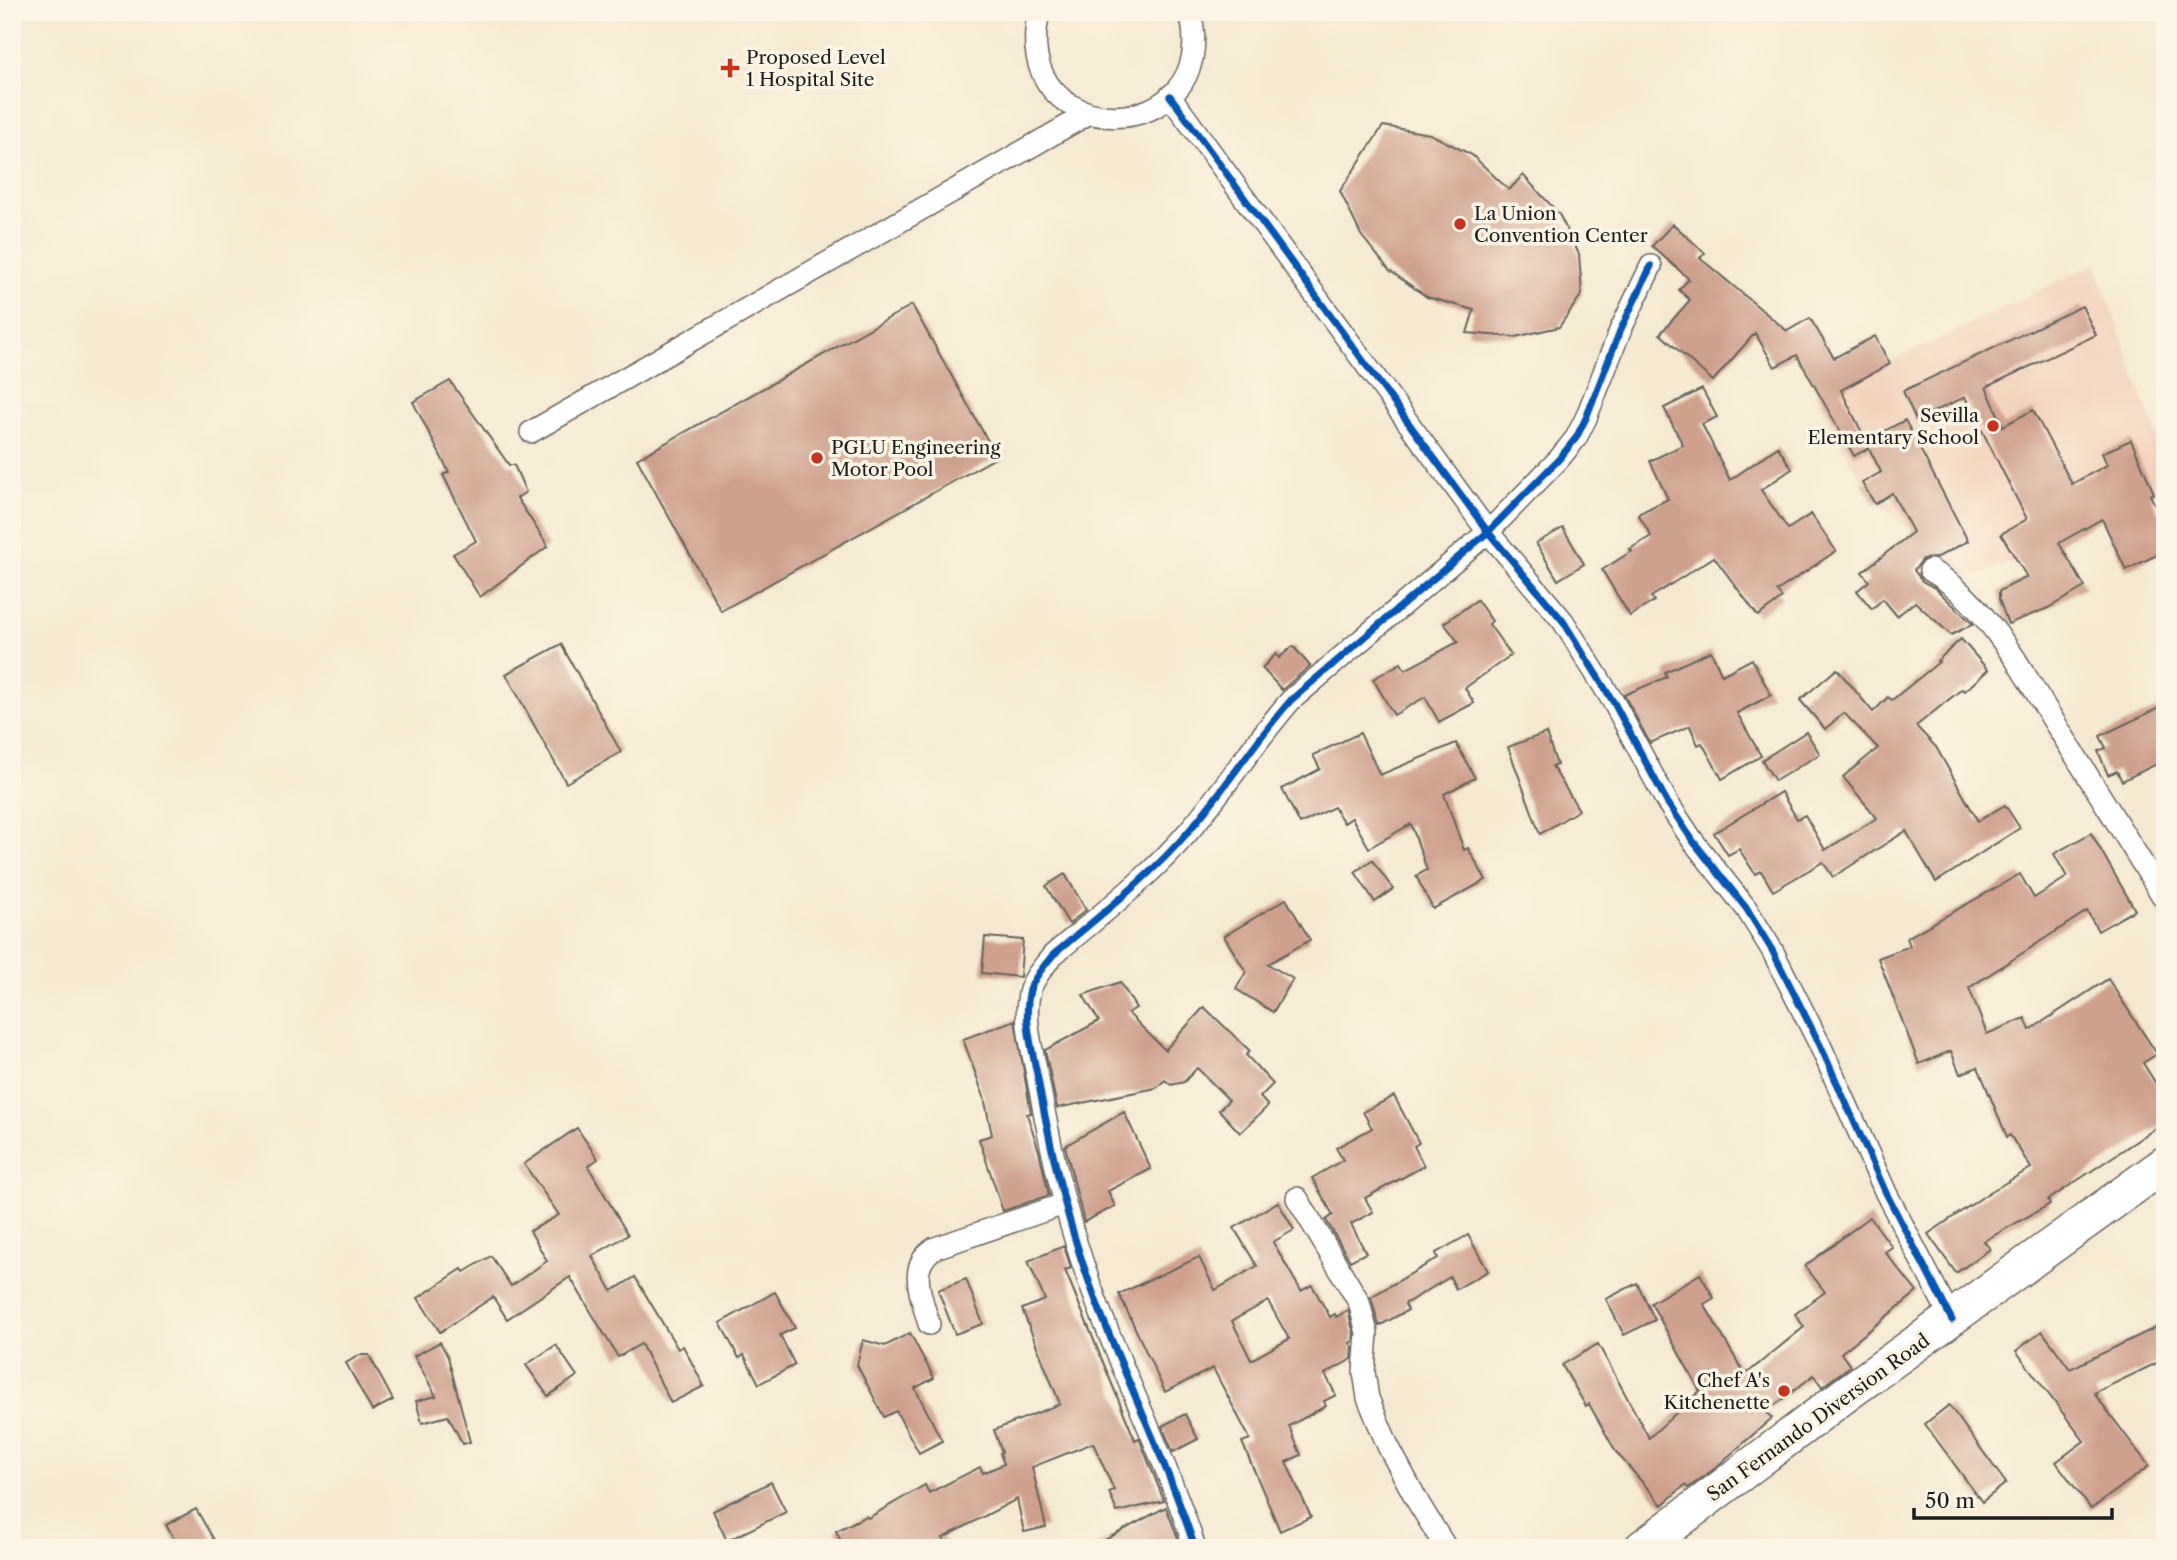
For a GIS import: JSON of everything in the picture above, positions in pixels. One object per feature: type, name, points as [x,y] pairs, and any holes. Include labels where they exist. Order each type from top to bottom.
[{"type":"highway","name":"San Fernando Diversion Road","points":[[1642,1548],[1846,1394],[2165,1164]]},
{"type":"street","points":[[1039,12],[1035,28],[1039,64],[1058,94],[1072,106],[1105,118],[1123,118],[1157,107],[1182,82],[1190,66],[1194,48],[1190,12]]},
{"type":"street","points":[[1170,96],[1488,531],[1563,621],[1614,703],[1667,802],[1693,841],[1746,908],[1772,950],[1820,1045],[1886,1193],[1952,1320]]},
{"type":"street","points":[[531,432],[1088,114]]},
{"type":"street","points":[[1195,1548],[1170,1475],[1097,1304],[1064,1204],[1052,1157],[1027,1011],[1030,989],[1053,955],[1163,859],[1189,831],[1270,724],[1291,701],[1488,531],[1559,459],[1576,438],[1620,331],[1651,266]]},
{"type":"street","points":[[1930,570],[1952,583],[1993,627],[2165,900]]},
{"type":"street","points":[[1297,1198],[1359,1301],[1367,1333],[1364,1372],[1368,1398],[1388,1446],[1446,1548]]},
{"type":"street","points":[[929,1324],[918,1280],[919,1264],[928,1252],[1064,1204]]},
{"type":"shaded area","name":"Sevilla Elementary School","points":[[2095,264],[2165,458],[2165,483],[2027,557],[1965,580],[1867,492],[1815,394],[1896,359]]},
{"type":"building","name":"La Union Convention Center","points":[[1383,126],[1430,134],[1472,155],[1509,190],[1523,175],[1559,214],[1579,254],[1582,294],[1559,327],[1515,337],[1467,333],[1474,310],[1427,297],[1389,270],[1361,235],[1340,191]]},
{"type":"building","points":[[1673,224],[1705,253],[1700,258],[1787,331],[1810,318],[1834,358],[1875,336],[1890,364],[1841,390],[1866,441],[1905,420],[1968,541],[1936,558],[1923,559],[1914,570],[1922,581],[1936,589],[1973,624],[1951,635],[1915,602],[1897,616],[1883,599],[1872,609],[1857,591],[1869,581],[1862,572],[1913,532],[1892,493],[1875,504],[1862,483],[1881,472],[1869,448],[1854,456],[1797,355],[1775,367],[1755,333],[1713,381],[1660,334],[1690,300],[1679,290],[1689,279],[1652,246]]},
{"type":"building","name":"PGLU Engineering Motor Pool","points":[[912,305],[997,457],[721,611],[637,459]]},
{"type":"building","points":[[2082,306],[2096,335],[1986,387],[2003,426],[2033,410],[2072,484],[2107,465],[2102,453],[2131,440],[2154,493],[2150,495],[2165,525],[2165,551],[2126,570],[2102,519],[2059,543],[2085,587],[2048,608],[2008,624],[1999,599],[1999,591],[2027,577],[2001,534],[2027,519],[1965,397],[1916,420],[1903,391]]},
{"type":"building","points":[[450,381],[509,465],[514,465],[526,492],[517,498],[548,546],[480,597],[453,554],[476,541],[443,475],[449,472],[413,402]]},
{"type":"building","points":[[1702,389],[1717,417],[1702,424],[1730,480],[1778,447],[1792,469],[1761,490],[1788,529],[1811,514],[1836,551],[1777,591],[1782,598],[1758,616],[1714,557],[1651,597],[1654,601],[1630,616],[1602,570],[1651,536],[1638,514],[1668,499],[1650,461],[1683,445],[1664,408]]},
{"type":"building","points":[[1563,528],[1584,564],[1558,580],[1536,543]]},
{"type":"building","points":[[1477,600],[1492,621],[1489,624],[1511,655],[1465,688],[1474,703],[1439,722],[1425,697],[1394,715],[1373,679],[1401,663],[1405,670],[1458,642],[1444,623]]},
{"type":"building","points":[[1961,639],[1988,670],[1965,691],[1962,689],[1916,726],[1936,747],[1978,821],[2005,805],[2020,828],[1936,882],[1906,831],[1833,877],[1823,862],[1773,891],[1761,871],[1755,874],[1739,849],[1728,855],[1714,833],[1781,792],[1797,819],[1805,815],[1825,850],[1877,818],[1843,777],[1878,748],[1844,713],[1825,729],[1800,700],[1837,669],[1873,712],[1888,697],[1892,700],[1939,662],[1937,661]]},
{"type":"building","points":[[561,644],[621,752],[566,783],[506,674]]},
{"type":"building","points":[[1293,646],[1310,666],[1282,690],[1262,668],[1276,654],[1279,658]]},
{"type":"building","points":[[1711,651],[1722,675],[1752,659],[1771,695],[1737,713],[1761,756],[1722,779],[1702,743],[1698,745],[1690,726],[1650,743],[1624,695],[1667,677],[1665,672]]},
{"type":"building","points":[[2165,705],[2165,760],[2122,781],[2117,771],[2108,775],[2098,751],[2106,748],[2100,736]]},
{"type":"building","points":[[1806,732],[1820,754],[1775,781],[1762,760]]},
{"type":"building","points":[[1360,733],[1380,775],[1456,743],[1475,778],[1444,794],[1464,850],[1468,848],[1486,880],[1433,909],[1416,876],[1427,870],[1411,824],[1369,848],[1352,818],[1344,823],[1334,807],[1300,824],[1282,789],[1320,769],[1313,755]]},
{"type":"building","points":[[1546,733],[1557,765],[1552,766],[1579,810],[1540,834],[1508,747]]},
{"type":"building","points":[[2091,833],[2135,910],[2098,931],[2087,911],[1969,988],[1987,1034],[2025,1018],[2030,1030],[2108,979],[2157,1054],[2143,1063],[2165,1098],[2165,1122],[2048,1200],[2050,1204],[1984,1241],[1990,1249],[1956,1273],[1928,1234],[2031,1168],[2010,1135],[2007,1137],[1978,1067],[1960,1074],[1951,1051],[1919,1064],[1878,958],[1910,946],[1907,938],[2020,874],[2034,898],[2067,877],[2054,854]]},
{"type":"building","points":[[1372,860],[1393,889],[1375,902],[1355,872]]},
{"type":"building","points":[[1065,874],[1086,910],[1069,924],[1046,886]]},
{"type":"building","points":[[1286,899],[1310,940],[1268,964],[1293,979],[1273,1012],[1236,989],[1246,972],[1224,936]]},
{"type":"building","points":[[985,937],[1023,940],[1020,977],[982,973]]},
{"type":"building","points":[[1120,982],[1136,1008],[1128,1013],[1165,1050],[1204,1007],[1250,1051],[1246,1055],[1273,1084],[1260,1097],[1268,1106],[1240,1133],[1219,1110],[1229,1100],[1197,1068],[1184,1082],[1171,1085],[1165,1080],[1156,1088],[1057,1108],[1045,1050],[1099,1021],[1083,995]]},
{"type":"building","points":[[1015,1020],[1031,1113],[1027,1114],[1049,1195],[1003,1211],[979,1139],[992,1135],[984,1097],[963,1039]]},
{"type":"building","points":[[1394,1096],[1419,1143],[1414,1146],[1424,1166],[1365,1198],[1373,1212],[1351,1224],[1366,1253],[1350,1261],[1326,1220],[1333,1215],[1312,1178],[1343,1160],[1336,1148],[1372,1128],[1363,1112]]},
{"type":"building","points":[[1124,1112],[1151,1169],[1108,1191],[1115,1206],[1084,1222],[1065,1146]]},
{"type":"building","points":[[577,1128],[598,1159],[588,1166],[628,1235],[592,1256],[612,1291],[635,1277],[678,1349],[683,1346],[704,1386],[671,1403],[641,1344],[618,1357],[570,1277],[507,1319],[493,1297],[440,1332],[418,1298],[462,1269],[464,1272],[491,1256],[511,1286],[547,1261],[530,1231],[559,1215],[524,1164]]},
{"type":"building","points":[[1278,1202],[1294,1230],[1273,1242],[1301,1291],[1312,1285],[1330,1317],[1335,1314],[1336,1317],[1348,1310],[1354,1334],[1350,1343],[1353,1347],[1352,1359],[1325,1374],[1336,1395],[1324,1401],[1326,1406],[1289,1426],[1301,1455],[1286,1462],[1311,1517],[1280,1531],[1242,1442],[1250,1439],[1213,1368],[1165,1392],[1119,1294],[1199,1257],[1215,1290],[1257,1266],[1234,1228]],"holes":[[[1268,1301],[1289,1339],[1251,1360],[1232,1321]]]},
{"type":"building","points":[[1870,1217],[1892,1247],[1885,1252],[1917,1292],[1841,1353],[1850,1366],[1822,1387],[1814,1375],[1766,1412],[1772,1418],[1714,1469],[1688,1488],[1685,1485],[1662,1505],[1616,1452],[1589,1404],[1586,1406],[1562,1365],[1598,1344],[1649,1438],[1700,1391],[1651,1303],[1700,1274],[1714,1298],[1704,1304],[1745,1375],[1804,1327],[1795,1314],[1825,1292],[1805,1266]]},
{"type":"building","points":[[1468,1235],[1488,1271],[1456,1289],[1450,1277],[1405,1304],[1408,1310],[1379,1326],[1371,1297],[1438,1258],[1436,1253]]},
{"type":"building","points":[[1064,1246],[1071,1268],[1065,1270],[1135,1440],[1139,1438],[1164,1501],[1117,1512],[1109,1492],[1114,1490],[1093,1443],[1032,1467],[1046,1527],[1024,1532],[1017,1499],[943,1538],[948,1548],[844,1548],[836,1531],[866,1516],[868,1518],[925,1485],[929,1493],[980,1467],[983,1473],[1004,1464],[994,1430],[1060,1404],[1022,1309],[1045,1300],[1028,1261]]},
{"type":"building","points":[[966,1279],[983,1324],[955,1334],[938,1290]]},
{"type":"building","points":[[1637,1283],[1655,1320],[1624,1335],[1606,1299]]},
{"type":"building","points":[[775,1292],[795,1328],[780,1335],[795,1365],[759,1384],[744,1355],[739,1358],[720,1323]]},
{"type":"building","points":[[2165,1323],[2165,1359],[2094,1393],[2149,1466],[2091,1509],[2056,1462],[2084,1441],[2016,1351],[2042,1331],[2070,1369]]},
{"type":"building","points":[[910,1333],[934,1378],[915,1388],[942,1441],[919,1453],[896,1411],[884,1417],[857,1365],[863,1340],[885,1346]]},
{"type":"building","points":[[440,1342],[448,1357],[470,1442],[463,1444],[448,1416],[422,1423],[416,1401],[436,1396],[414,1356]]},
{"type":"building","points":[[556,1345],[577,1376],[548,1396],[526,1365]]},
{"type":"building","points":[[360,1355],[369,1355],[393,1400],[372,1411],[346,1363]]},
{"type":"building","points":[[1949,1405],[2006,1483],[1982,1502],[1925,1424]]},
{"type":"building","points":[[1185,1414],[1198,1439],[1173,1452],[1162,1426]]},
{"type":"building","points":[[771,1482],[786,1512],[727,1541],[713,1511]]},
{"type":"building","points":[[1166,1507],[1179,1541],[1165,1548],[1090,1548]]},
{"type":"building","points":[[196,1509],[214,1540],[201,1548],[179,1548],[166,1525]]},
{"type":"cycle path","points":[[1170,96],[1488,532],[1563,621],[1614,703],[1667,802],[1693,841],[1746,908],[1772,950],[1820,1045],[1886,1193],[1952,1320]]},
{"type":"cycle path","points":[[1195,1548],[1173,1487],[1098,1306],[1063,1197],[1030,1037],[1027,1013],[1030,990],[1053,955],[1124,896],[1173,849],[1202,816],[1291,700],[1488,532],[1559,459],[1576,438],[1586,418],[1620,331],[1651,266]]},
{"type":"place","name":"Proposed Level 1 Hospital Site","points":[[730,68]]},
{"type":"place","name":"La Union Convention Center","points":[[1460,224]]},
{"type":"place","name":"Sevilla Elementary School","points":[[1993,426]]},
{"type":"place","name":"PGLU Engineering Motor Pool","points":[[817,458]]},
{"type":"place","name":"Chef A's Kitchenette","points":[[1784,1391]]}]
